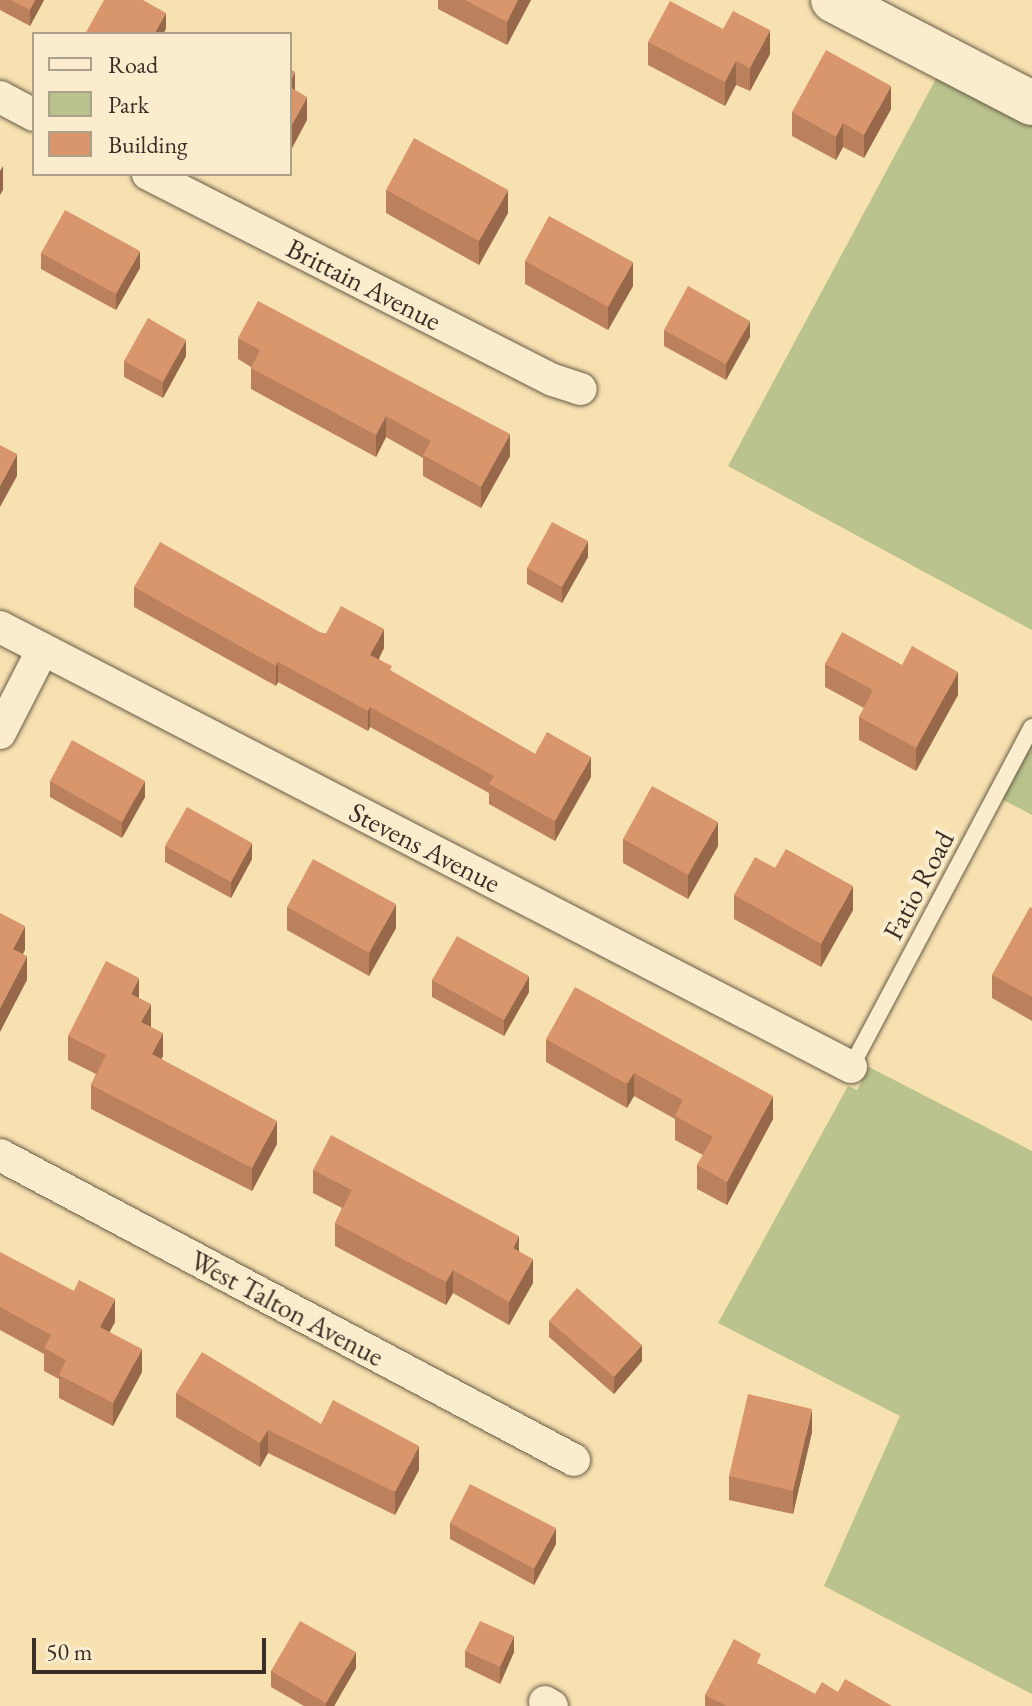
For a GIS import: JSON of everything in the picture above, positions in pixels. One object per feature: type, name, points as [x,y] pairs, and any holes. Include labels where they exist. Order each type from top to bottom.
[{"type":"street","points":[[833,0],[1032,103]]},
{"type":"street","points":[[0,97],[32,114]]},
{"type":"street","name":"Brittain Avenue","points":[[152,176],[553,380],[581,389]]},
{"type":"street","name":"Stevens Avenue","points":[[0,627],[851,1067]]},
{"type":"street","points":[[0,733],[43,649]]},
{"type":"street","name":"West Talton Avenue","points":[[0,1155],[574,1460]]},
{"type":"lane","name":"Fatio Road","points":[[851,1067],[1032,727]]},
{"type":"green space","points":[[938,75],[1032,123],[1032,630],[728,466]]},
{"type":"green space","points":[[1032,725],[1032,815],[992,794]]},
{"type":"green space","points":[[869,1067],[1032,1151],[1032,1694],[824,1586],[900,1416],[718,1323],[848,1086],[857,1090]]},
{"type":"building","points":[[11,0],[35,0],[30,10]]},
{"type":"building","points":[[104,0],[143,0],[166,13],[155,32],[86,32]]},
{"type":"building","points":[[465,0],[518,0],[507,22]]},
{"type":"building","points":[[670,1],[723,29],[733,11],[770,30],[750,68],[736,61],[725,82],[648,42]]},
{"type":"building","points":[[826,50],[891,86],[864,135],[843,123],[836,137],[792,112]]},
{"type":"building","points":[[292,88],[307,97],[292,124]]},
{"type":"building","points":[[414,138],[508,190],[479,241],[386,190]]},
{"type":"building","points":[[65,210],[140,251],[116,294],[41,253]]},
{"type":"building","points":[[549,216],[633,262],[608,307],[525,261]]},
{"type":"building","points":[[688,286],[750,321],[726,364],[664,330]]},
{"type":"building","points":[[258,301],[510,434],[481,487],[423,455],[431,441],[386,416],[376,435],[251,368],[260,350],[238,338]]},
{"type":"building","points":[[148,318],[186,340],[163,382],[124,361]]},
{"type":"building","points":[[0,445],[17,454],[0,486]]},
{"type":"building","points":[[552,522],[588,541],[562,587],[527,568]]},
{"type":"building","points":[[160,542],[325,635],[341,606],[384,629],[370,655],[392,666],[390,670],[535,754],[547,732],[591,757],[555,821],[489,784],[494,776],[370,707],[368,711],[278,662],[276,666],[134,587]]},
{"type":"building","points":[[842,632],[902,665],[912,646],[958,672],[916,748],[859,717],[873,690],[825,664]]},
{"type":"building","points":[[72,740],[145,781],[122,822],[50,781]]},
{"type":"building","points":[[652,786],[718,822],[688,875],[623,839]]},
{"type":"building","points":[[187,807],[252,843],[231,882],[165,846]]},
{"type":"building","points":[[786,849],[853,886],[821,944],[734,895],[755,857],[775,868]]},
{"type":"building","points":[[313,859],[396,904],[369,953],[287,907]]},
{"type":"building","points":[[1032,908],[1032,997],[992,975]]},
{"type":"building","points":[[0,913],[25,926],[13,949],[27,956],[0,1008]]},
{"type":"building","points":[[457,936],[529,976],[504,1020],[432,980]]},
{"type":"building","points":[[106,961],[139,978],[131,994],[151,1004],[141,1022],[163,1033],[152,1054],[277,1121],[252,1168],[91,1085],[106,1055],[68,1036]]},
{"type":"building","points":[[575,987],[773,1096],[727,1182],[697,1165],[713,1137],[675,1116],[683,1100],[634,1073],[627,1084],[546,1039]]},
{"type":"building","points":[[331,1135],[519,1236],[513,1248],[533,1259],[509,1302],[453,1270],[446,1282],[335,1223],[352,1190],[313,1170]]},
{"type":"building","points":[[0,1252],[74,1291],[79,1280],[115,1299],[100,1327],[142,1349],[113,1403],[59,1375],[66,1360],[44,1348],[51,1335],[0,1307]]},
{"type":"building","points":[[577,1288],[642,1345],[614,1377],[549,1321]]},
{"type":"building","points":[[202,1352],[321,1424],[333,1400],[419,1446],[395,1492],[268,1430],[260,1443],[176,1393]]},
{"type":"building","points":[[748,1394],[812,1409],[793,1491],[729,1476]]},
{"type":"building","points":[[470,1484],[556,1528],[534,1569],[450,1523]]},
{"type":"building","points":[[300,1621],[356,1652],[326,1703],[271,1671]]},
{"type":"building","points":[[480,1621],[514,1636],[500,1667],[465,1651]]},
{"type":"building","points":[[734,1639],[761,1654],[757,1663],[815,1694],[822,1682],[838,1692],[845,1679],[892,1706],[727,1706],[705,1695]]}]
